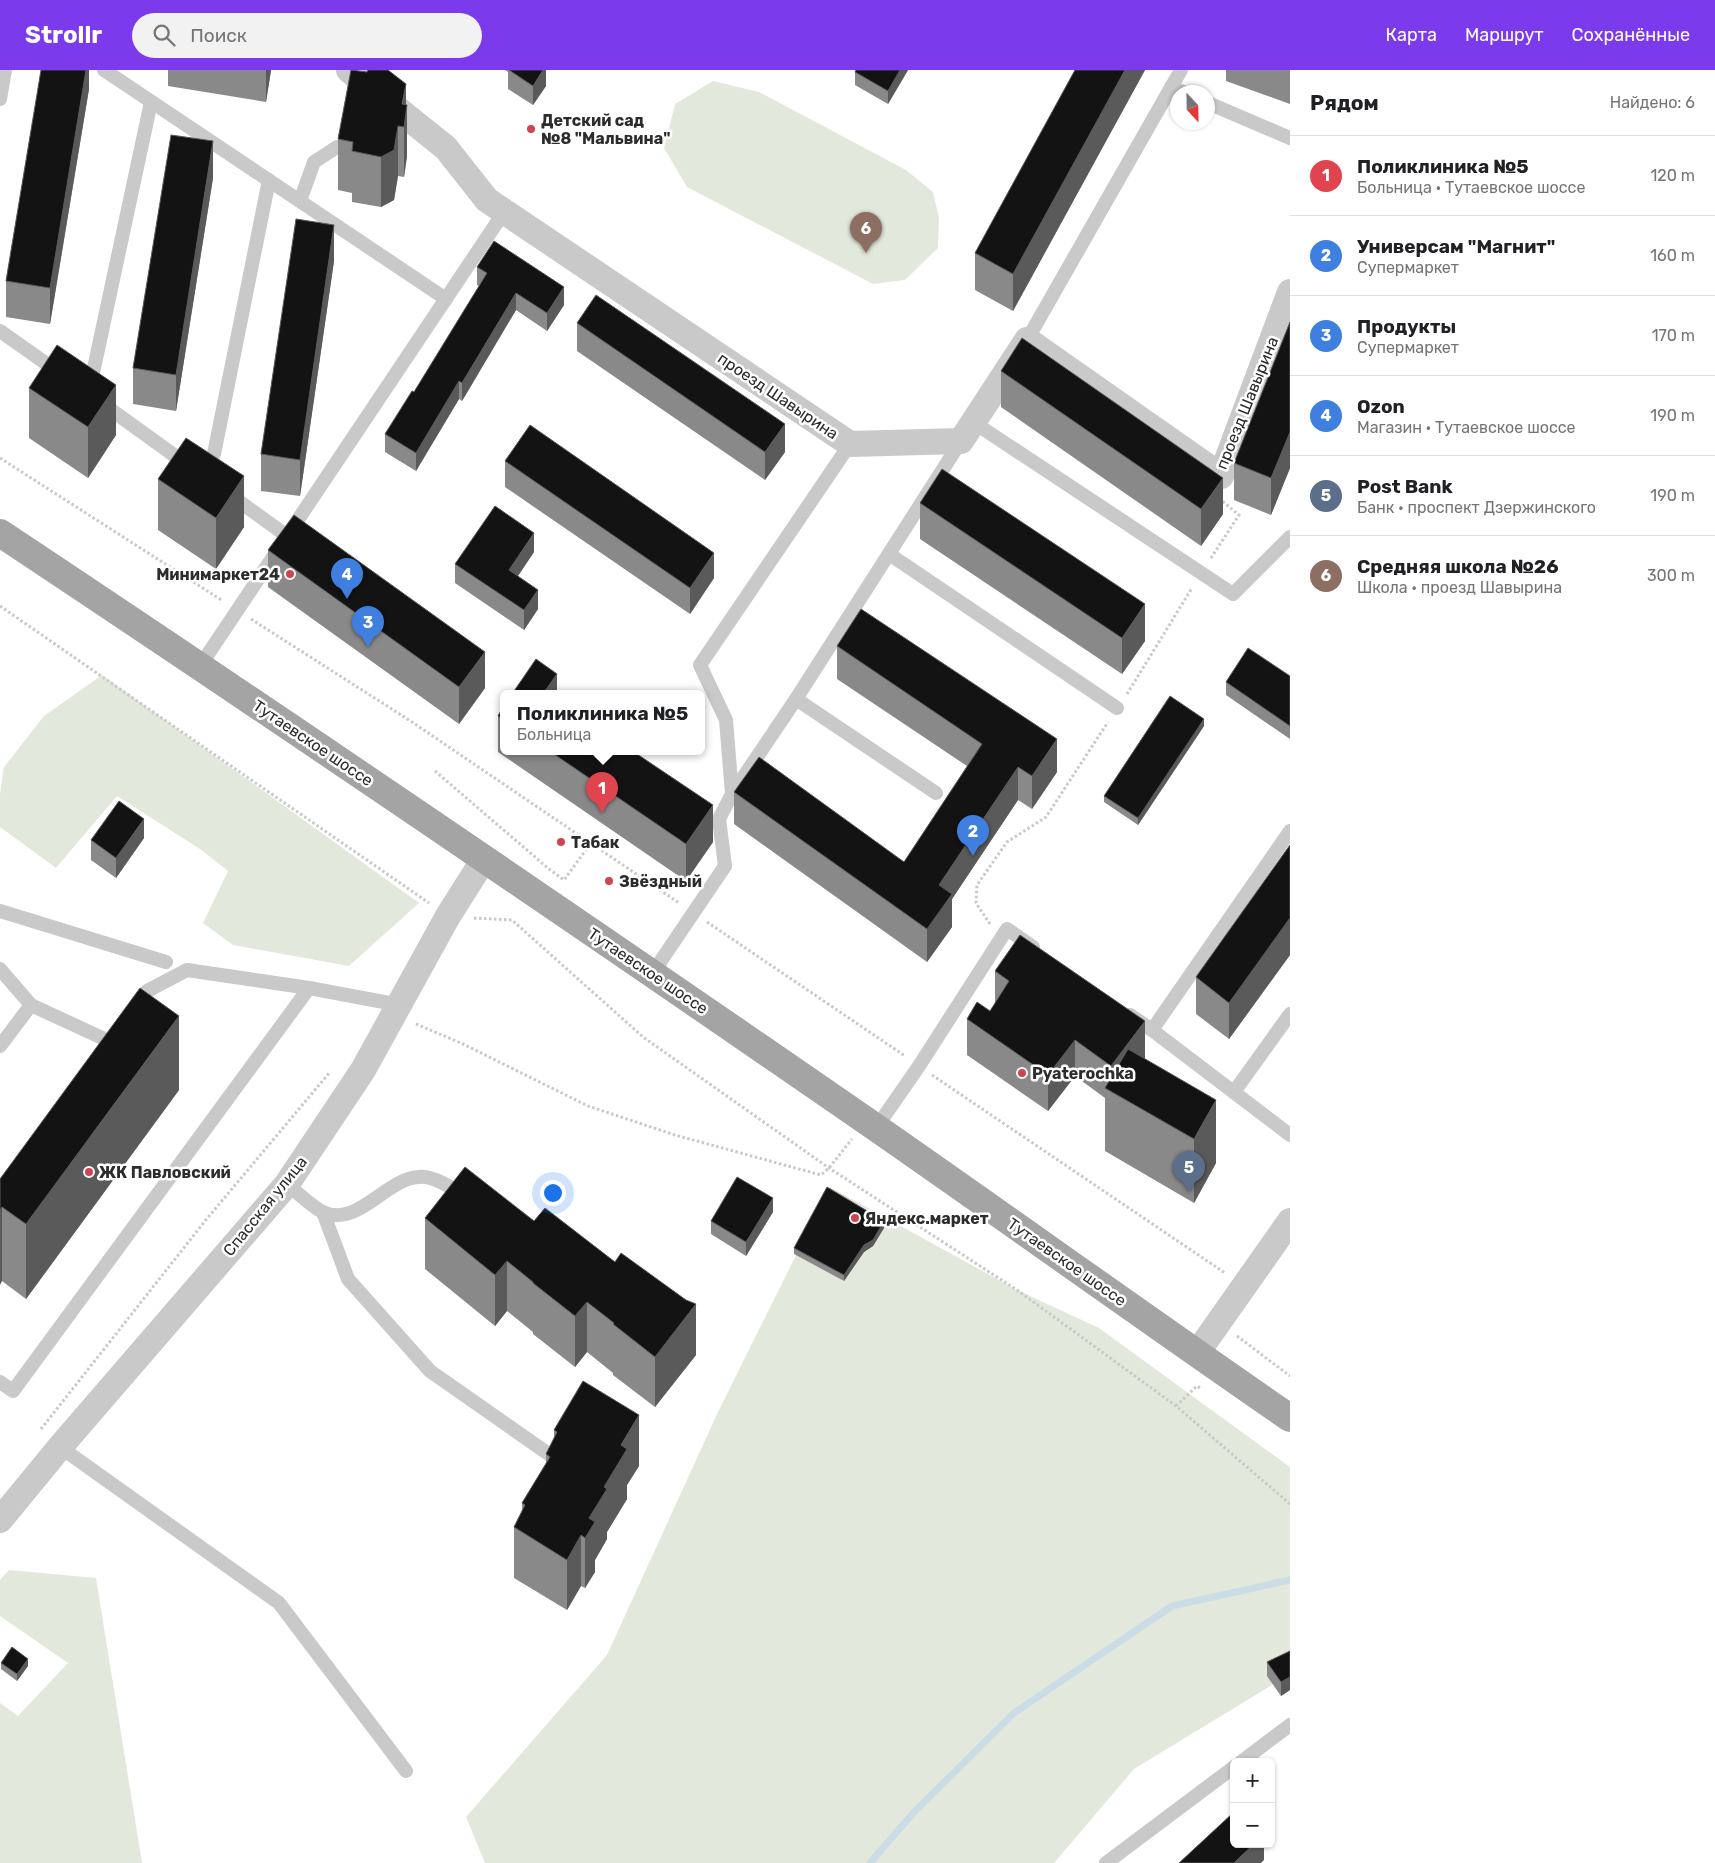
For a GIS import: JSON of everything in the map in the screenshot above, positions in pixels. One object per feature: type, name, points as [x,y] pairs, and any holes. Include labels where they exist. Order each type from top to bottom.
[{"type":"main road","name":"Тутаевское шоссе","points":[[0,533],[200,666],[652,974],[876,1128],[1196,1354],[1290,1418]]},
{"type":"street","name":"проезд Шавырина","points":[[349,70],[446,148],[487,200],[850,444],[967,431]]},
{"type":"street","name":"проезд Шавырина","points":[[1027,340],[1221,476],[1290,292]]},
{"type":"street","points":[[967,431],[1027,340]]},
{"type":"street","name":"Спасская улица","points":[[0,1520],[60,1447],[286,1184],[363,1070],[448,916],[484,859]]},
{"type":"street","points":[[1196,1354],[1290,1221]]},
{"type":"lane","points":[[0,99],[5,70]]},
{"type":"lane","points":[[104,70],[446,298]]},
{"type":"lane","points":[[1178,85],[1181,70]]},
{"type":"lane","points":[[80,388],[151,102]]},
{"type":"lane","points":[[1027,340],[1170,102]]},
{"type":"lane","points":[[1215,106],[1290,138]]},
{"type":"lane","points":[[300,201],[314,162],[337,147]]},
{"type":"lane","points":[[214,454],[268,180]]},
{"type":"lane","points":[[200,666],[504,212]]},
{"type":"lane","points":[[0,331],[204,476]]},
{"type":"lane","points":[[652,974],[725,866],[719,819],[732,794],[796,699],[967,431],[1233,594],[1290,537]]},
{"type":"lane","points":[[732,794],[726,720],[700,665],[850,444]]},
{"type":"lane","points":[[219,487],[287,536]]},
{"type":"lane","points":[[889,554],[1117,708]]},
{"type":"lane","points":[[796,699],[936,794]]},
{"type":"lane","points":[[1152,1030],[1290,831]]},
{"type":"lane","points":[[0,911],[166,962]]},
{"type":"lane","points":[[876,1128],[919,1066],[1007,929],[1047,957]]},
{"type":"lane","points":[[0,969],[31,1004],[111,1042]]},
{"type":"lane","points":[[127,1020],[147,991],[187,970],[309,988],[400,1005]]},
{"type":"lane","points":[[0,1382],[13,1391],[309,988]]},
{"type":"lane","points":[[0,1046],[31,1004]]},
{"type":"lane","points":[[1120,1007],[1290,1135]]},
{"type":"lane","points":[[1234,1092],[1290,1014]]},
{"type":"lane","points":[[286,1184],[323,1212],[338,1216],[349,1214],[416,1176],[428,1177],[473,1199]]},
{"type":"lane","points":[[323,1212],[348,1279],[430,1371],[550,1454]]},
{"type":"lane","points":[[60,1447],[279,1603],[406,1771]]},
{"type":"lane","points":[[1246,1758],[1290,1725]]},
{"type":"lane","points":[[1106,1863],[1230,1770]]},
{"type":"path","points":[[0,458],[412,722],[1244,1286]]},
{"type":"path","points":[[0,606],[448,916],[512,920],[643,1038],[829,1168],[1017,1290],[1176,1406],[1290,1504]]},
{"type":"path","points":[[436,771],[564,880],[591,843]]},
{"type":"path","points":[[1234,1334],[1290,1376]]},
{"type":"path","points":[[1176,1406],[1197,1386],[1206,1391]]},
{"type":"shaded area","points":[[713,81],[759,92],[906,170],[933,192],[939,218],[938,248],[905,280],[873,284],[687,187],[664,148],[675,104]]},
{"type":"shaded area","points":[[102,675],[419,903],[349,966],[233,945],[203,923],[228,871],[200,849],[117,796],[56,868],[0,827],[0,794],[4,767],[44,716]]},
{"type":"shaded area","points":[[830,1187],[1017,1290],[1099,1328],[1290,1467],[1290,1674],[1134,1769],[1054,1863],[485,1863],[466,1817],[607,1655],[718,1412]]},
{"type":"shaded area","points":[[9,1570],[96,1578],[142,1863],[0,1863],[0,1703],[18,1716],[68,1663],[0,1616],[0,1580]]},
{"type":"building","points":[[41,70],[86,70],[50,288],[6,281]]},
{"type":"building","points":[[351,70],[367,72],[368,70],[388,70],[406,84],[402,104],[407,105],[404,127],[398,126],[394,150],[381,157],[352,151],[353,142],[338,139]]},
{"type":"building","points":[[509,70],[543,70],[533,86]]},
{"type":"building","points":[[856,70],[900,70],[888,91],[855,72]]},
{"type":"building","points":[[1075,70],[1125,70],[1013,274],[975,253]]},
{"type":"building","points":[[171,135],[213,141],[176,375],[133,368]]},
{"type":"building","points":[[296,219],[334,225],[300,460],[261,454]]},
{"type":"building","points":[[494,241],[564,287],[547,313],[516,293],[462,383],[459,381],[416,453],[385,434],[412,391],[414,392],[487,273],[477,267]]},
{"type":"building","points":[[596,295],[785,424],[765,452],[577,323]]},
{"type":"building","points":[[1290,322],[1290,432],[1271,478],[1234,463]]},
{"type":"building","points":[[1022,338],[1223,478],[1201,509],[1001,371]]},
{"type":"building","points":[[57,345],[116,385],[88,427],[29,388]]},
{"type":"building","points":[[530,425],[714,553],[690,588],[505,461]]},
{"type":"building","points":[[186,438],[244,476],[216,518],[158,479]]},
{"type":"building","points":[[942,469],[1145,604],[1122,638],[920,503]]},
{"type":"building","points":[[495,506],[534,533],[509,570],[538,590],[524,610],[455,564]]},
{"type":"building","points":[[294,515],[485,652],[459,687],[268,550]]},
{"type":"building","points":[[861,609],[1057,739],[1032,776],[1018,767],[939,885],[952,894],[927,929],[734,792],[759,757],[904,862],[982,744],[837,646]]},
{"type":"building","points":[[1248,648],[1290,676],[1290,726],[1226,682]]},
{"type":"building","points":[[536,659],[557,674],[546,690],[515,690]]},
{"type":"building","points":[[1170,696],[1204,719],[1138,818],[1104,796]]},
{"type":"building","points":[[555,755],[638,755],[713,805],[686,844]]},
{"type":"building","points":[[119,801],[144,819],[116,858],[91,840]]},
{"type":"building","points":[[1290,845],[1290,918],[1229,1003],[1196,977]]},
{"type":"building","points":[[1020,935],[1145,1021],[1111,1066],[1075,1040],[1048,1075],[967,1019],[977,1002],[990,1011],[1009,981],[995,971]]},
{"type":"building","points":[[140,988],[179,1016],[26,1224],[2,1207],[0,1210],[0,1179]]},
{"type":"building","points":[[1128,1049],[1216,1100],[1194,1139],[1105,1088]]},
{"type":"building","points":[[465,1167],[534,1221],[545,1208],[615,1262],[621,1253],[686,1300],[696,1304],[655,1357],[587,1302],[575,1316],[507,1261],[495,1275],[425,1218]]},
{"type":"building","points":[[737,1177],[773,1198],[746,1242],[711,1221]]},
{"type":"building","points":[[827,1187],[884,1221],[873,1240],[864,1245],[844,1275],[794,1248]]},
{"type":"building","points":[[583,1381],[639,1415],[621,1445],[627,1449],[604,1487],[607,1489],[589,1518],[595,1522],[585,1538],[581,1535],[567,1560],[514,1527],[525,1505],[522,1503],[550,1457],[546,1454],[557,1432],[554,1430]]},
{"type":"building","points":[[12,1647],[28,1659],[17,1674],[1,1663]]},
{"type":"building","points":[[1290,1651],[1290,1677],[1281,1682],[1267,1662]]},
{"type":"building","points":[[1230,1816],[1230,1848],[1250,1848],[1234,1863],[1179,1863]]},
{"type":"waterway","points":[[870,1863],[914,1812],[1014,1713],[1172,1606],[1290,1580]]},
{"type":"place","name":"Детский сад №8 \"Мальвина\"","points":[[531,129]]},
{"type":"place","name":"Средняя школа №26","points":[[866,253]]},
{"type":"place","name":"Минимаркет24","points":[[290,574]]},
{"type":"place","name":"Ozon","points":[[347,599]]},
{"type":"place","name":"Продукты","points":[[368,647]]},
{"type":"place","name":"Поликлиника №5","points":[[602,813]]},
{"type":"place","name":"Табак","points":[[561,842]]},
{"type":"place","name":"Универсам \"Магнит\"","points":[[973,856]]},
{"type":"place","name":"Звёздный","points":[[609,881]]},
{"type":"place","name":"Pyaterochka","points":[[1022,1073]]},
{"type":"place","name":"ЖК Павловский","points":[[89,1172]]},
{"type":"place","name":"Post Bank","points":[[1189,1192]]},
{"type":"place","name":"Яндекс.маркет","points":[[855,1218]]}]
